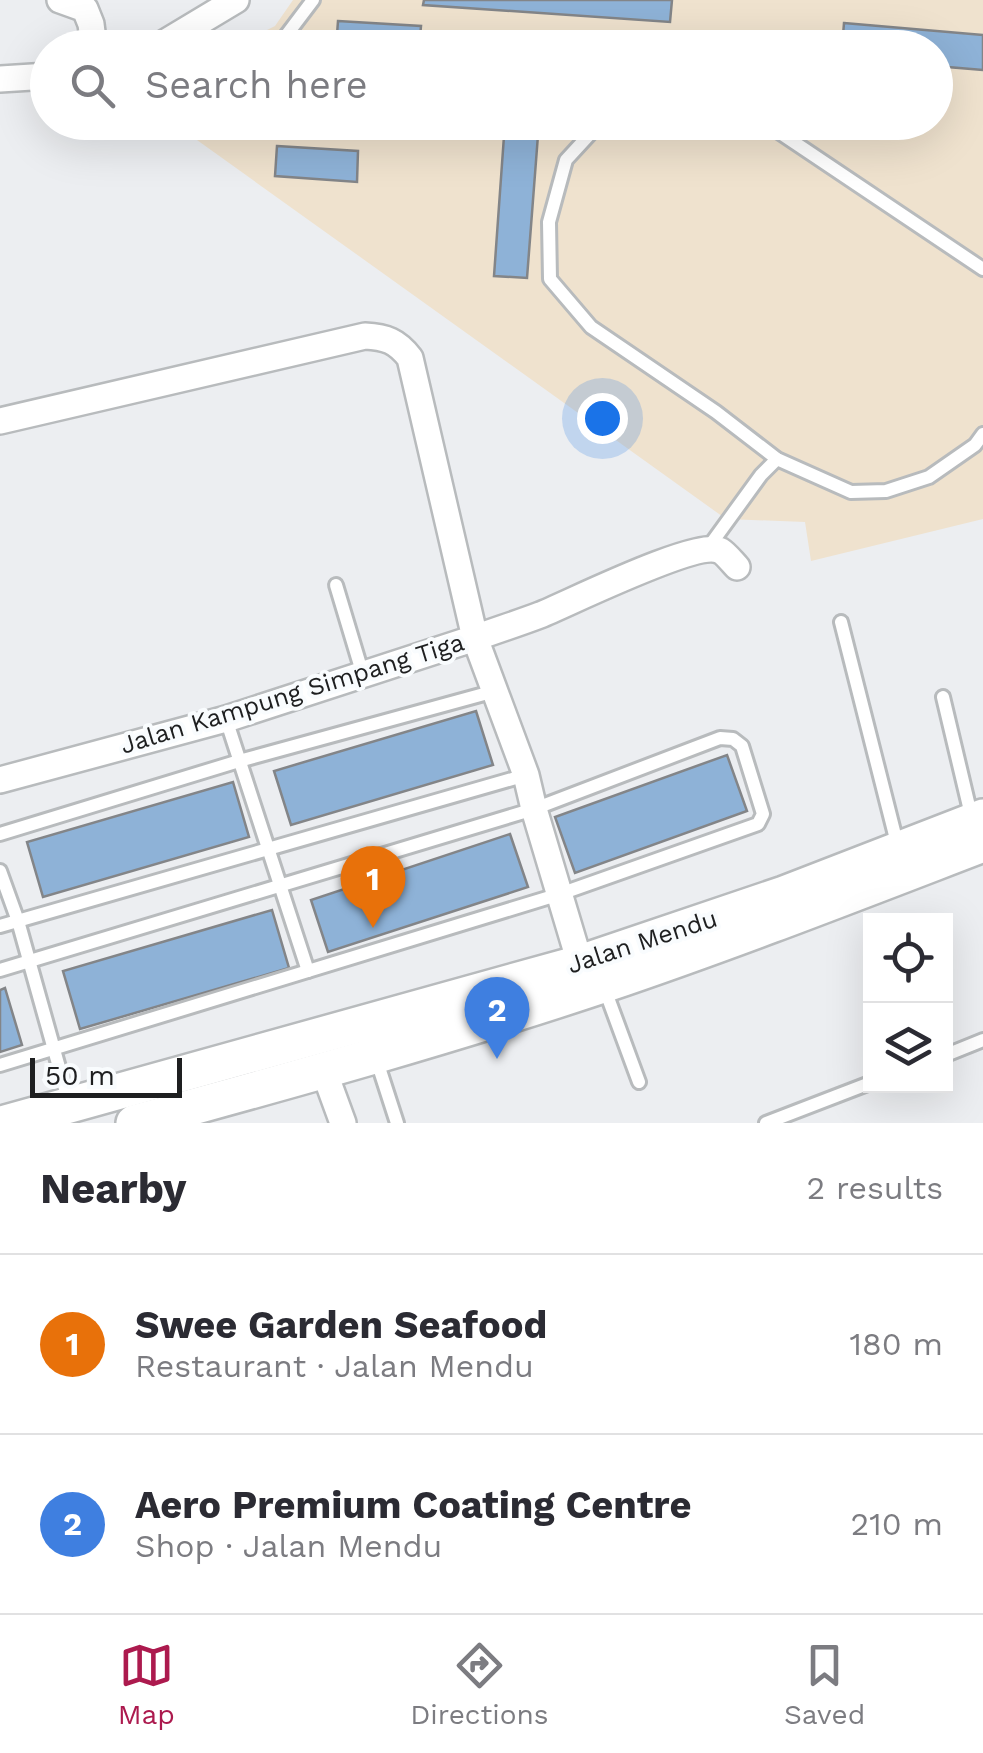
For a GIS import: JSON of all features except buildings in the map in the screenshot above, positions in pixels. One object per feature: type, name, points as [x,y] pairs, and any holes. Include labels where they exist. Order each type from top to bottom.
[{"type":"main road","name":"Jalan Mendu","points":[[134,1123],[376,1056],[899,850],[979,828]]},
{"type":"main road","name":"Jalan Mendu","points":[[5,1123],[592,974],[695,954],[979,828]]},
{"type":"street","points":[[60,0],[86,9],[92,30]]},
{"type":"street","points":[[188,30],[236,0]]},
{"type":"street","points":[[0,79],[30,77]]},
{"type":"street","name":"Jalan Kampung Simpang Tiga","points":[[0,421],[365,336],[384,337],[400,345],[410,358],[475,638],[226,719],[0,780]]},
{"type":"street","points":[[592,974],[560,894],[526,775],[475,638],[706,549],[720,551],[737,568]]},
{"type":"street","points":[[324,1071],[343,1123]]},
{"type":"lane","points":[[290,30],[313,0]]},
{"type":"lane","points":[[198,24],[202,30]]},
{"type":"lane","points":[[585,140],[566,160],[549,222],[550,279],[591,327],[716,412],[776,460],[851,492],[886,492],[929,477],[975,445],[983,434]]},
{"type":"lane","points":[[791,140],[983,269]]},
{"type":"lane","points":[[706,549],[776,460]]},
{"type":"lane","points":[[336,585],[363,675]]},
{"type":"lane","points":[[841,622],[899,850]]},
{"type":"lane","points":[[0,834],[239,761],[495,691]]},
{"type":"lane","points":[[943,696],[979,828]]},
{"type":"lane","points":[[226,719],[308,971]]},
{"type":"lane","points":[[0,970],[534,809],[720,738],[733,738],[742,746],[763,814],[758,824],[560,894],[0,1065]]},
{"type":"lane","points":[[0,926],[526,775]]},
{"type":"lane","points":[[0,871],[18,920],[69,1105]]},
{"type":"lane","points":[[592,974],[639,1082]]},
{"type":"lane","points":[[953,1051],[983,1040]]},
{"type":"lane","points":[[376,1056],[397,1123]]},
{"type":"lane","points":[[766,1123],[863,1086]]},
{"type":"shaded area","points":[[293,0],[983,0],[983,519],[811,561],[805,522],[726,519],[197,140],[953,140],[953,30],[267,30],[275,26]]},
{"type":"place","name":"Swee Garden Seafood","points":[[373,928]]},
{"type":"place","name":"Aero Premium Coating Centre","points":[[497,1059]]}]
